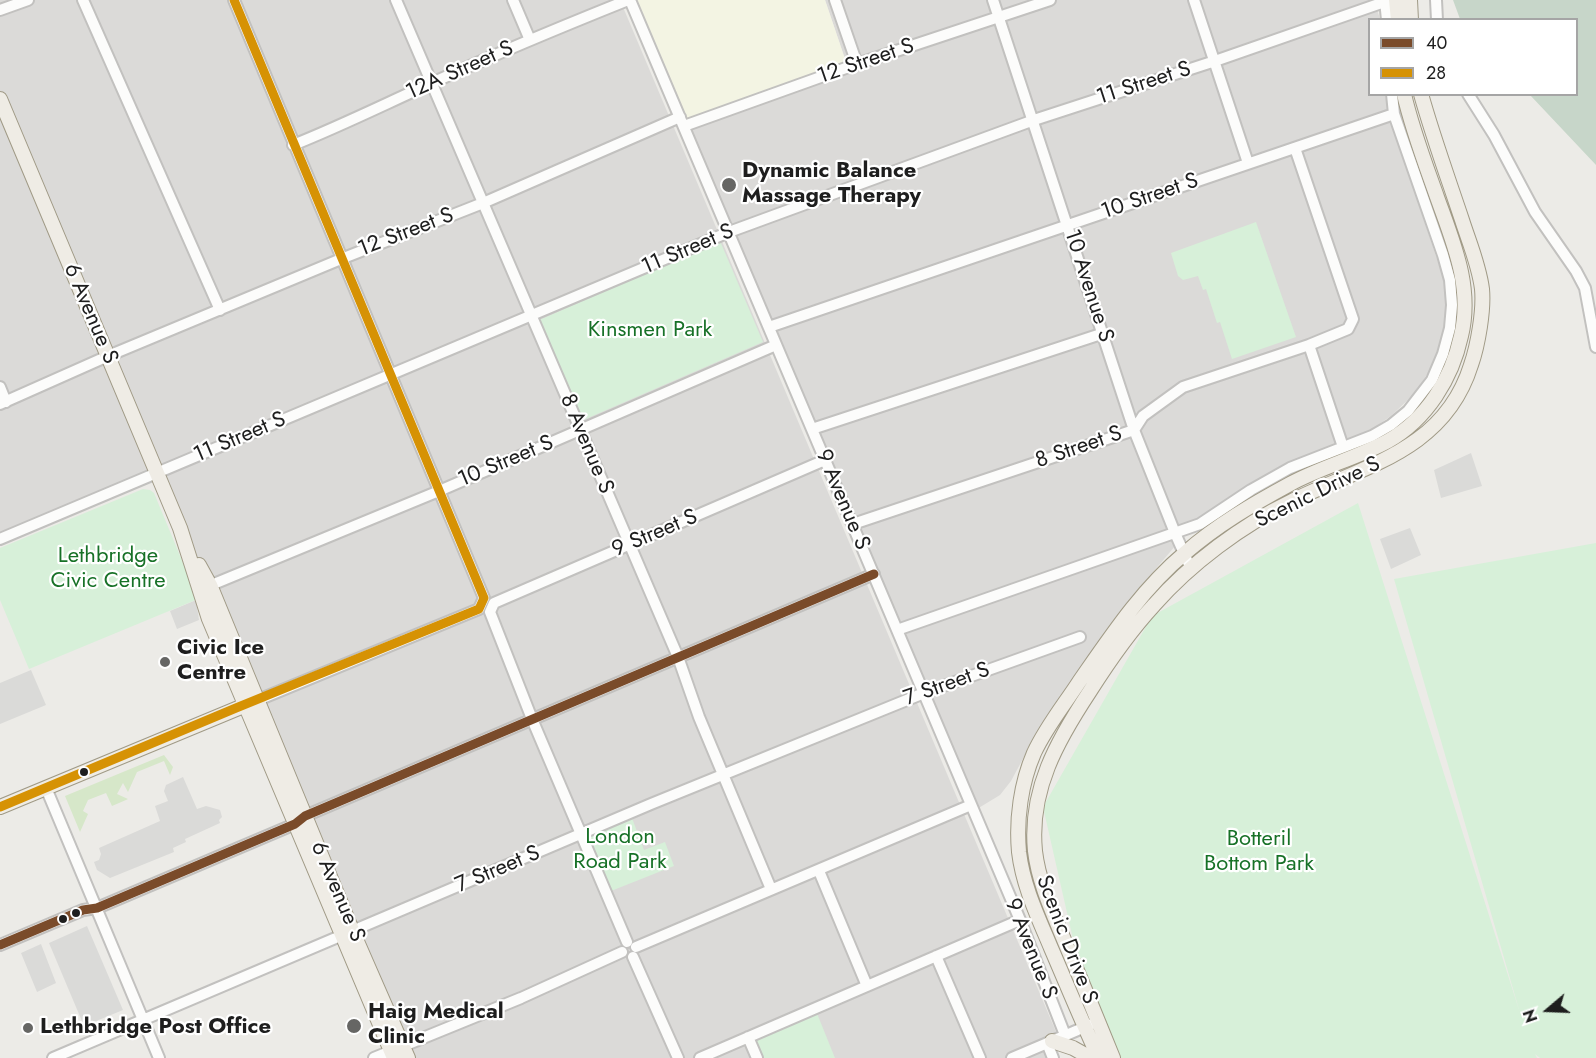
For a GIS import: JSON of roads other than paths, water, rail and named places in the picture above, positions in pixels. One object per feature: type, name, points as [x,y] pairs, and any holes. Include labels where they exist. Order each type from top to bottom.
[{"type":"main road","points":[[1389,0],[1397,18]]},
{"type":"main road","points":[[1410,0],[1412,18]]},
{"type":"main road","name":"Scenic Drive S","points":[[1113,1058],[1091,1024],[1039,920],[1021,866],[1018,822],[1023,785],[1034,754],[1046,730],[1102,648],[1137,603],[1184,553],[1217,528],[1268,495],[1391,439],[1436,397],[1456,357],[1462,333],[1465,312],[1461,266],[1405,96]]},
{"type":"main road","name":"Scenic Drive S","points":[[1099,1058],[1091,1024],[1042,885],[1035,854],[1034,826],[1038,792],[1049,761],[1066,727],[1112,657],[1155,603],[1191,569],[1226,541],[1269,513],[1322,487],[1382,462],[1403,450],[1434,425],[1463,385],[1479,333],[1482,290],[1474,256],[1422,96]]},
{"type":"main road","name":"6 Avenue S","points":[[0,99],[206,587],[209,619],[251,702],[399,1053]]},
{"type":"main road","points":[[0,807],[251,702]]},
{"type":"main road","points":[[1049,1042],[1073,1048],[1091,1058]]},
{"type":"street","points":[[0,10],[28,0]]},
{"type":"street","points":[[83,0],[220,310]]},
{"type":"street","points":[[234,0],[484,598],[479,609],[251,702]]},
{"type":"street","name":"8 Avenue S","points":[[396,0],[678,657],[699,717],[771,890]]},
{"type":"street","points":[[513,0],[530,40]]},
{"type":"street","name":"12A Street S","points":[[293,145],[341,126],[431,83],[530,40],[629,0]]},
{"type":"street","name":"9 Avenue S","points":[[629,0],[1020,920],[1065,1035]]},
{"type":"street","points":[[836,0],[857,64]]},
{"type":"street","name":"10 Avenue S","points":[[993,0],[1134,430],[1191,569]]},
{"type":"street","name":"12 Street S","points":[[3,403],[108,356],[341,259],[682,121],[1050,0]]},
{"type":"street","points":[[1194,0],[1248,164]]},
{"type":"street","points":[[1387,18],[1389,0]]},
{"type":"street","name":"11 Street S","points":[[0,539],[729,232],[1034,120],[1215,61],[1389,0]]},
{"type":"street","points":[[1436,0],[1437,18]]},
{"type":"street","name":"Scenic Drive S","points":[[897,630],[1200,524],[1251,490],[1290,468],[1382,431],[1408,411],[1432,380],[1443,354],[1450,327],[1452,305],[1450,280],[1394,114],[1392,96]]},
{"type":"street","points":[[1469,96],[1494,135],[1535,212],[1576,271],[1585,288],[1596,346]]},
{"type":"street","name":"10 Street S","points":[[769,327],[1394,114]]},
{"type":"street","name":"8 Street S","points":[[852,524],[1134,430],[1143,416],[1183,387],[1344,332],[1353,319],[1295,148]]},
{"type":"street","points":[[812,429],[1104,333]]},
{"type":"street","name":"10 Street S","points":[[206,587],[439,491],[776,345]]},
{"type":"street","points":[[1309,345],[1343,447]]},
{"type":"street","points":[[0,387],[3,403]]},
{"type":"street","name":"9 Street S","points":[[532,719],[490,612],[494,603],[825,460]]},
{"type":"street","points":[[0,945],[83,910],[97,908],[532,719],[874,574]]},
{"type":"street","name":"7 Street S","points":[[53,1058],[723,775],[924,693],[1080,637]]},
{"type":"street","points":[[532,719],[678,1058]]},
{"type":"street","points":[[46,788],[159,1058]]},
{"type":"street","points":[[374,1058],[399,1053],[630,950],[971,805]]},
{"type":"street","points":[[819,871],[867,986]]},
{"type":"street","points":[[700,1058],[1020,920]]},
{"type":"street","points":[[936,956],[980,1058]]},
{"type":"street","points":[[1012,1058],[1091,1024]]},
{"type":"street","points":[[748,1037],[757,1058]]},
{"type":"street","points":[[1049,1042],[1053,1058]]},
{"type":"place","name":"Dynamic Balance Massage Therapy","points":[[729,185]]},
{"type":"place","name":"Civic Ice Centre","points":[[165,662]]},
{"type":"place","name":"Haig Medical Clinic","points":[[354,1026]]},
{"type":"place","name":"Lethbridge Post Office","points":[[28,1028]]},
{"type":"park label","name":"Kinsmen Park","points":[[650,331]]},
{"type":"park label","name":"Lethbridge Civic Centre","points":[[108,570]]},
{"type":"park label","name":"London Road Park","points":[[620,850]]},
{"type":"park label","name":"Botteril Bottom Park","points":[[1259,852]]}]
